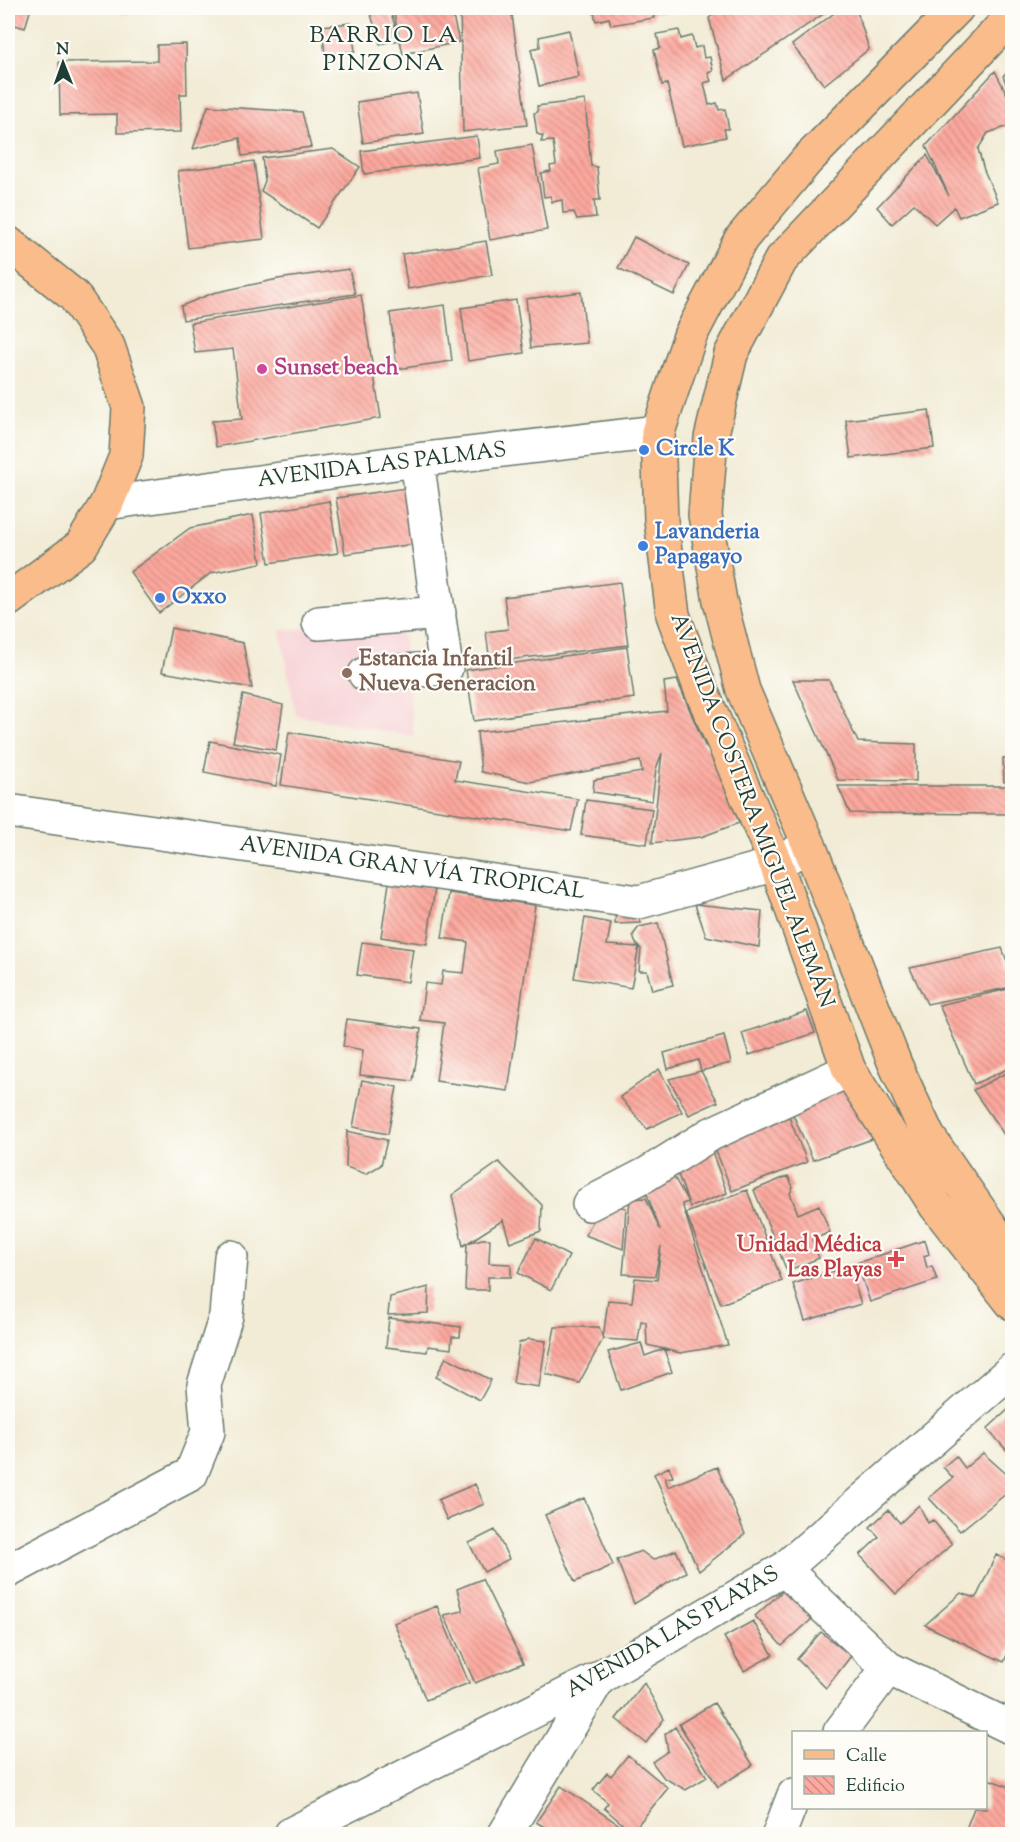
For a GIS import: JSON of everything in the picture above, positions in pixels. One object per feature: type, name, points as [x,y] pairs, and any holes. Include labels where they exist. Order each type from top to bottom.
[{"type":"main road","name":"AVENIDA COSTERA MIGUEL ALEMÁN","points":[[957,8],[807,160],[741,239],[690,336],[658,432],[661,520],[673,615],[701,690],[776,864],[849,1070],[936,1206],[1012,1303]]},
{"type":"main road","name":"AVENIDA COSTERA MIGUEL ALEMÁN","points":[[1012,16],[780,260],[730,354],[711,438],[705,515],[720,601],[743,690],[808,845],[895,1064],[928,1136],[1012,1257]]},
{"type":"main road","points":[[8,243],[74,296],[108,346],[129,407],[126,456],[107,503],[81,546],[8,600]]},
{"type":"street","name":"AVENIDA LAS PALMAS","points":[[107,503],[417,460],[658,432]]},
{"type":"street","points":[[365,674],[446,668],[417,460]]},
{"type":"street","points":[[319,623],[439,613]]},
{"type":"street","name":"AVENIDA GRAN VÍA TROPICAL","points":[[8,811],[639,902],[776,864],[808,845]]},
{"type":"street","points":[[589,1204],[647,1174],[711,1134],[849,1070]]},
{"type":"street","points":[[8,1571],[191,1474],[208,1432],[204,1385],[226,1316],[231,1257]]},
{"type":"street","name":"AVENIDA LAS PLAYAS","points":[[291,1834],[599,1678],[784,1569],[1012,1370]]},
{"type":"street","points":[[784,1569],[888,1668],[1012,1728]]},
{"type":"street","points":[[841,1731],[888,1668]]},
{"type":"street","points":[[505,1834],[599,1678]]},
{"type":"street","points":[[779,1834],[792,1800]]},
{"type":"shaded area","name":"Estancia Infantil Nueva Generacion","points":[[402,622],[414,737],[296,715],[280,630]]},
{"type":"shaded area","name":"Unidad Médica Las Playas","points":[[928,1236],[942,1282],[802,1328],[787,1282]]},
{"type":"building","points":[[8,8],[31,8],[25,28],[8,23]]},
{"type":"building","points":[[121,8],[141,8],[141,12],[122,14]]},
{"type":"building","points":[[369,8],[389,8],[400,40],[380,44]]},
{"type":"building","points":[[451,8],[459,42],[403,54],[393,9]]},
{"type":"building","points":[[460,8],[511,8],[527,125],[463,132]]},
{"type":"building","points":[[593,8],[676,9],[653,13],[654,18],[611,25],[609,18],[596,21]]},
{"type":"building","points":[[722,8],[832,8],[726,80],[709,18]]},
{"type":"building","points":[[841,8],[856,8],[869,49],[824,85],[792,45]]},
{"type":"building","points":[[351,23],[355,51],[325,55],[322,26]]},
{"type":"building","points":[[569,30],[579,77],[539,86],[531,49],[540,47],[539,37]]},
{"type":"building","points":[[679,30],[681,39],[692,36],[695,48],[702,46],[704,58],[710,57],[713,71],[708,73],[711,81],[704,83],[709,105],[717,103],[719,110],[725,109],[729,129],[724,129],[726,137],[682,146],[667,84],[662,85],[654,50],[660,48],[657,34]]},
{"type":"building","points":[[186,44],[187,94],[180,94],[181,132],[117,133],[117,114],[60,115],[59,62],[157,61],[157,45]]},
{"type":"building","points":[[1012,67],[1012,99],[1003,76]]},
{"type":"building","points":[[995,71],[1012,104],[1012,125],[988,133],[978,149],[984,170],[998,202],[959,217],[954,207],[935,224],[914,204],[892,224],[877,207],[927,155],[949,196],[926,146]]},
{"type":"building","points":[[417,93],[424,134],[363,143],[357,102]]},
{"type":"building","points":[[585,100],[591,166],[597,167],[600,200],[594,200],[596,217],[577,219],[574,212],[563,213],[562,200],[552,202],[551,196],[544,197],[541,173],[551,171],[550,166],[556,165],[553,141],[541,142],[543,136],[537,134],[534,113],[538,112],[537,106]]},
{"type":"building","points":[[208,106],[302,112],[311,147],[242,156],[240,138],[193,149]]},
{"type":"building","points":[[477,136],[480,158],[364,174],[361,151]]},
{"type":"building","points":[[532,145],[547,230],[490,240],[478,168],[499,164],[497,151]]},
{"type":"building","points":[[333,149],[360,167],[317,228],[261,191],[265,181],[262,158]]},
{"type":"building","points":[[254,161],[264,239],[188,248],[178,171]]},
{"type":"building","points":[[634,237],[689,265],[674,295],[618,268]]},
{"type":"building","points":[[486,241],[492,275],[408,289],[402,254]]},
{"type":"building","points":[[349,269],[355,294],[183,320],[181,306],[213,293],[278,279]]},
{"type":"building","points":[[581,292],[587,343],[531,348],[526,299]]},
{"type":"building","points":[[361,295],[381,418],[216,447],[212,421],[242,419],[233,349],[195,353],[190,323]]},
{"type":"building","points":[[516,300],[524,353],[468,361],[461,308]]},
{"type":"building","points":[[445,305],[452,361],[397,369],[390,313]]},
{"type":"building","points":[[929,410],[934,448],[851,458],[846,420]]},
{"type":"building","points":[[406,488],[414,544],[345,554],[336,498]]},
{"type":"building","points":[[329,501],[338,553],[269,563],[261,513]]},
{"type":"building","points":[[253,515],[261,563],[211,573],[159,613],[130,572],[190,528]]},
{"type":"building","points":[[620,582],[628,645],[490,662],[486,632],[508,629],[504,597]]},
{"type":"building","points":[[171,628],[243,643],[252,688],[162,672]]},
{"type":"building","points":[[627,647],[634,698],[474,721],[466,670]]},
{"type":"building","points":[[677,680],[705,746],[712,745],[739,823],[701,837],[652,843],[662,753],[656,769],[652,801],[593,792],[594,780],[642,772],[640,761],[530,782],[481,772],[477,732],[667,711],[664,682]]},
{"type":"building","points":[[793,680],[829,680],[858,742],[916,744],[916,781],[838,780]]},
{"type":"building","points":[[243,695],[283,705],[276,750],[233,742]]},
{"type":"building","points":[[289,732],[459,761],[455,780],[578,799],[571,831],[281,785]]},
{"type":"building","points":[[210,741],[281,755],[276,786],[204,772]]},
{"type":"building","points":[[1012,757],[1012,782],[1004,782],[1003,758]]},
{"type":"building","points":[[838,786],[1009,786],[1011,814],[850,813]]},
{"type":"building","points":[[586,800],[652,809],[647,844],[581,835]]},
{"type":"building","points":[[394,878],[435,888],[427,944],[381,937],[389,883]]},
{"type":"building","points":[[449,893],[535,905],[508,1091],[436,1081],[444,1023],[420,1020],[425,983],[441,985],[443,971],[464,973],[468,942],[442,938]]},
{"type":"building","points":[[616,904],[633,904],[641,923],[615,924]]},
{"type":"building","points":[[695,904],[762,911],[759,947],[706,936]]},
{"type":"building","points":[[585,918],[611,923],[607,945],[639,947],[631,988],[574,978]]},
{"type":"building","points":[[658,923],[673,985],[652,990],[647,971],[639,971],[641,949],[633,935],[639,927]]},
{"type":"building","points":[[362,942],[413,949],[408,982],[357,975]]},
{"type":"building","points":[[1002,948],[1012,974],[1012,987],[927,1004],[910,968]]},
{"type":"building","points":[[1012,988],[1012,1067],[974,1084],[939,1005]]},
{"type":"building","points":[[807,1011],[815,1033],[749,1055],[742,1033]]},
{"type":"building","points":[[347,1019],[421,1029],[413,1081],[360,1075],[363,1050],[343,1046]]},
{"type":"building","points":[[724,1036],[731,1063],[701,1071],[698,1060],[668,1069],[664,1053]]},
{"type":"building","points":[[659,1069],[682,1112],[647,1129],[620,1097]]},
{"type":"building","points":[[1012,1070],[1012,1146],[973,1090]]},
{"type":"building","points":[[701,1071],[718,1102],[689,1115],[669,1079]]},
{"type":"building","points":[[362,1080],[397,1087],[388,1134],[353,1127]]},
{"type":"building","points":[[842,1082],[875,1138],[813,1160],[791,1110]]},
{"type":"building","points":[[787,1112],[807,1162],[732,1191],[712,1141]]},
{"type":"building","points":[[347,1131],[387,1140],[381,1165],[366,1174],[346,1167]]},
{"type":"building","points":[[712,1152],[727,1193],[690,1207],[675,1166]]},
{"type":"building","points":[[499,1162],[542,1205],[541,1231],[510,1243],[503,1220],[463,1246],[452,1195]]},
{"type":"building","points":[[670,1170],[688,1202],[682,1204],[728,1345],[680,1353],[647,1345],[646,1322],[641,1321],[638,1341],[603,1339],[608,1300],[632,1302],[635,1278],[657,1280],[661,1246],[655,1276],[623,1274],[630,1199],[646,1198],[660,1230],[643,1183]]},
{"type":"building","points":[[788,1176],[793,1187],[790,1193],[798,1214],[819,1205],[830,1232],[812,1240],[819,1258],[787,1271],[754,1190]]},
{"type":"building","points":[[747,1190],[782,1281],[721,1304],[686,1213]]},
{"type":"building","points":[[604,1202],[626,1208],[623,1249],[585,1235]]},
{"type":"building","points":[[536,1238],[569,1256],[551,1290],[518,1273]]},
{"type":"building","points":[[490,1239],[489,1263],[511,1264],[511,1277],[488,1277],[488,1290],[465,1290],[467,1243]]},
{"type":"building","points":[[925,1240],[929,1254],[924,1256],[927,1268],[932,1266],[937,1280],[870,1302],[857,1263]]},
{"type":"building","points":[[849,1266],[861,1304],[805,1321],[793,1284]]},
{"type":"building","points":[[429,1287],[428,1313],[388,1315],[390,1297]]},
{"type":"building","points":[[389,1318],[461,1327],[460,1337],[452,1337],[451,1349],[428,1346],[427,1352],[386,1347]]},
{"type":"building","points":[[555,1327],[599,1327],[603,1339],[579,1383],[546,1374]]},
{"type":"building","points":[[529,1339],[546,1341],[539,1387],[513,1383],[519,1343]]},
{"type":"building","points":[[641,1343],[645,1356],[664,1349],[672,1372],[621,1390],[608,1352]]},
{"type":"building","points":[[446,1357],[491,1380],[480,1400],[436,1377]]},
{"type":"building","points":[[1012,1406],[1012,1456],[987,1429]]},
{"type":"building","points":[[983,1453],[1012,1479],[1012,1489],[960,1531],[929,1498],[953,1478],[943,1467],[956,1456],[965,1468]]},
{"type":"building","points":[[669,1467],[673,1477],[665,1478],[668,1487],[717,1467],[745,1534],[699,1571],[654,1474]]},
{"type":"building","points":[[475,1484],[484,1504],[447,1520],[438,1500]]},
{"type":"building","points":[[584,1498],[613,1565],[575,1582],[545,1515]]},
{"type":"building","points":[[919,1505],[928,1523],[933,1520],[952,1544],[896,1594],[860,1555],[879,1537],[870,1527],[888,1510],[900,1523]]},
{"type":"building","points":[[495,1530],[509,1559],[484,1572],[469,1543]]},
{"type":"building","points":[[676,1550],[686,1572],[634,1604],[617,1560],[641,1551],[653,1560]]},
{"type":"building","points":[[996,1555],[1012,1562],[1012,1643],[1004,1662],[925,1625],[961,1593],[976,1598]]},
{"type":"building","points":[[482,1579],[523,1663],[475,1683],[444,1615],[463,1611],[457,1589]]},
{"type":"building","points":[[786,1588],[813,1618],[782,1646],[755,1616]]},
{"type":"building","points":[[437,1606],[469,1683],[426,1700],[394,1623]]},
{"type":"building","points":[[753,1621],[773,1655],[744,1671],[724,1637]]},
{"type":"building","points":[[821,1632],[851,1656],[826,1688],[797,1659]]},
{"type":"building","points":[[644,1683],[664,1719],[646,1743],[616,1719]]},
{"type":"building","points":[[714,1703],[753,1765],[718,1787],[679,1724]]},
{"type":"building","points":[[675,1727],[707,1777],[686,1790],[664,1778],[652,1762],[668,1751],[665,1734]]},
{"type":"building","points":[[628,1755],[668,1788],[632,1832],[604,1808],[608,1803],[593,1790],[607,1773],[611,1776]]},
{"type":"building","points":[[987,1778],[1012,1788],[1012,1834],[964,1834],[974,1809],[987,1809]]},
{"type":"building","points":[[561,1786],[624,1828],[620,1834],[556,1834],[536,1822]]},
{"type":"place","name":"Sunset beach","points":[[262,369]]},
{"type":"place","name":"Circle K","points":[[644,450]]},
{"type":"place","name":"Lavanderia Papagayo","points":[[643,546]]},
{"type":"place","name":"Oxxo","points":[[160,598]]},
{"type":"place","name":"Estancia Infantil Nueva Generacion","points":[[347,673]]},
{"type":"place","name":"Unidad Médica Las Playas","points":[[896,1259]]},
{"type":"district","name":"BARRIO LA PINZONA","points":[[384,50]]}]
